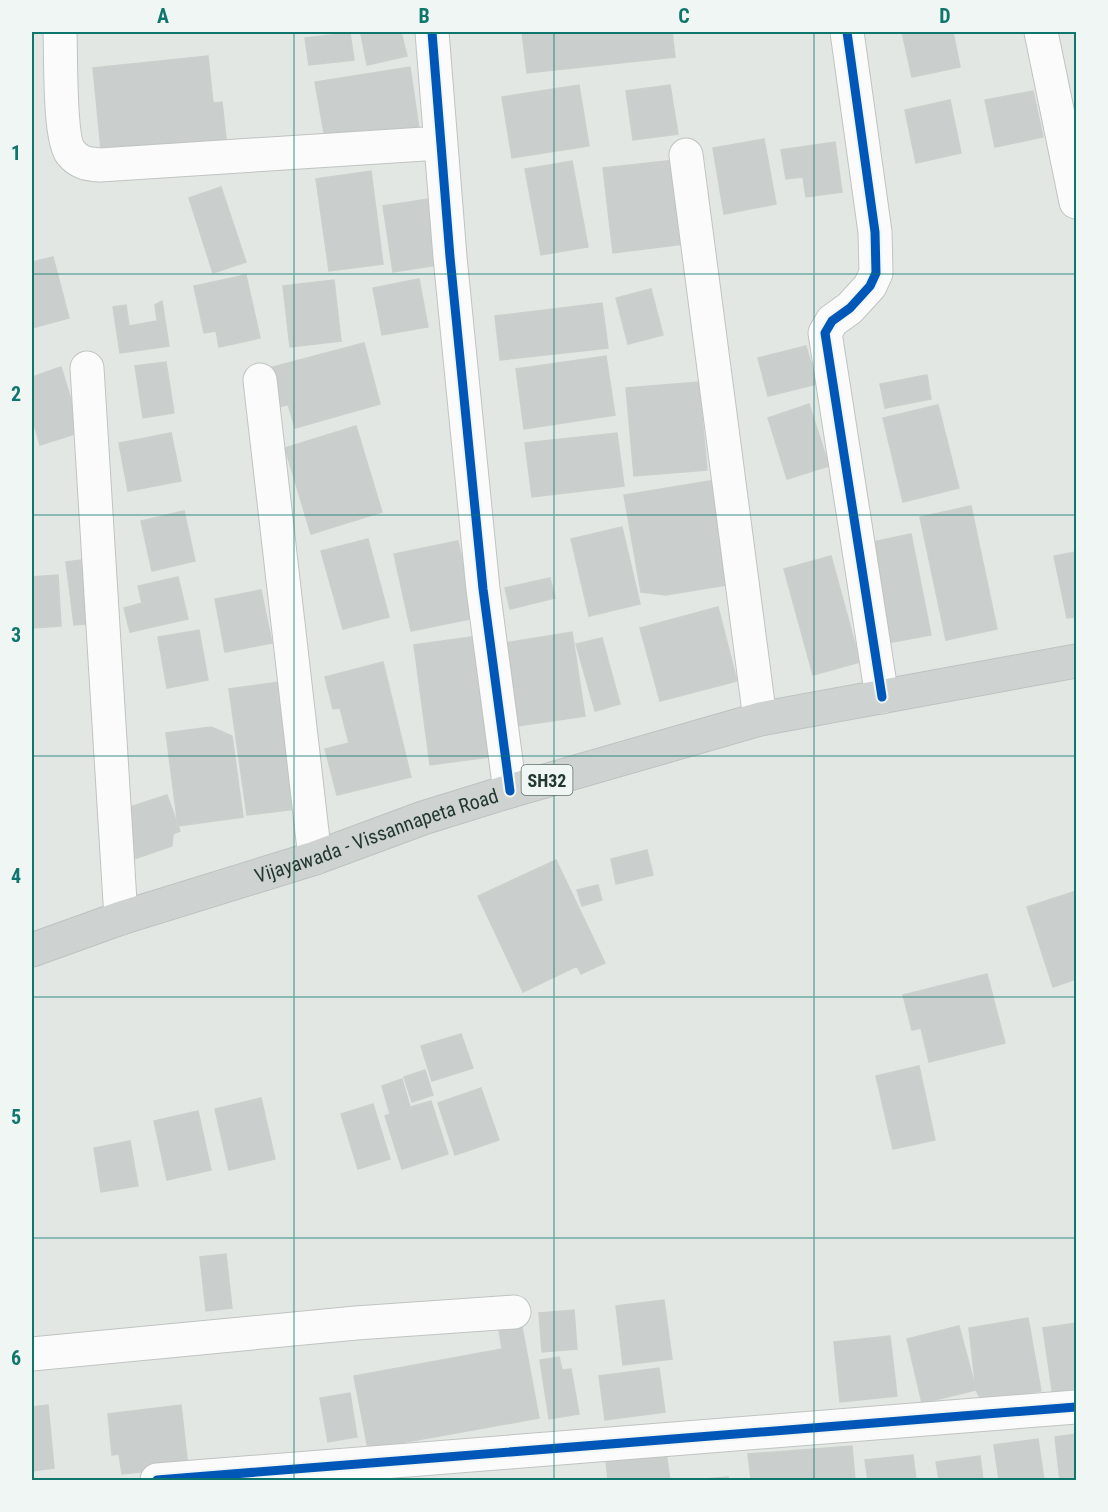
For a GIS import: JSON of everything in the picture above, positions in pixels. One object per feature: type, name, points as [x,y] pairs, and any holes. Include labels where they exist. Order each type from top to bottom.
[{"type":"main road","name":"Vijayawada - Vissannapeta Road","points":[[32,950],[121,918],[315,858],[423,818],[760,719],[1077,661]]},
{"type":"street","points":[[60,32],[64,134],[69,151],[82,163],[100,165],[440,142]]},
{"type":"street","points":[[432,32],[440,142],[483,589],[510,791]]},
{"type":"street","points":[[847,32],[875,232],[876,273],[870,286],[850,308],[832,321],[825,333],[882,697]]},
{"type":"street","points":[[1041,32],[1077,202]]},
{"type":"street","points":[[686,155],[760,719]]},
{"type":"street","points":[[87,368],[121,918]]},
{"type":"street","points":[[260,380],[315,858]]},
{"type":"street","points":[[32,1354],[356,1323],[514,1312]]},
{"type":"street","points":[[158,1480],[1077,1407]]},
{"type":"building","points":[[401,32],[407,56],[367,65],[361,34]]},
{"type":"building","points":[[522,32],[672,32],[675,57],[527,73]]},
{"type":"building","points":[[902,32],[953,32],[960,67],[912,77]]},
{"type":"building","points":[[350,33],[354,60],[309,65],[305,38]]},
{"type":"building","points":[[208,56],[213,103],[222,102],[227,147],[102,159],[93,68]]},
{"type":"building","points":[[410,67],[419,129],[326,144],[315,82]]},
{"type":"building","points":[[579,85],[589,146],[512,158],[502,97]]},
{"type":"building","points":[[670,85],[678,134],[633,140],[626,91]]},
{"type":"building","points":[[1033,91],[1043,137],[995,147],[985,100]]},
{"type":"building","points":[[950,100],[961,153],[916,163],[905,110]]},
{"type":"building","points":[[764,139],[776,204],[724,214],[713,148]]},
{"type":"building","points":[[835,142],[842,192],[806,197],[803,177],[786,179],[781,150]]},
{"type":"building","points":[[675,160],[684,244],[613,253],[603,168]]},
{"type":"building","points":[[572,161],[588,247],[541,255],[525,169]]},
{"type":"building","points":[[371,171],[383,264],[329,271],[316,179]]},
{"type":"building","points":[[221,187],[246,262],[213,273],[189,198]]},
{"type":"building","points":[[428,199],[438,265],[393,272],[383,206]]},
{"type":"building","points":[[53,257],[69,318],[32,328],[32,262]]},
{"type":"building","points":[[246,275],[260,338],[219,347],[216,331],[204,333],[194,286]]},
{"type":"building","points":[[419,279],[428,327],[382,335],[373,288]]},
{"type":"building","points":[[334,280],[341,341],[290,347],[283,286]]},
{"type":"building","points":[[651,289],[663,335],[628,344],[616,298]]},
{"type":"building","points":[[162,301],[169,346],[120,353],[113,307],[126,305],[129,326],[157,321],[155,305]]},
{"type":"building","points":[[602,303],[608,348],[500,360],[495,316]]},
{"type":"building","points":[[364,343],[380,404],[295,428],[288,404],[280,407],[269,368]]},
{"type":"building","points":[[806,346],[817,384],[768,396],[758,358]]},
{"type":"building","points":[[606,356],[615,415],[524,429],[516,369]]},
{"type":"building","points":[[166,362],[174,413],[143,418],[135,366]]},
{"type":"building","points":[[61,367],[81,432],[40,445],[32,417],[32,377]]},
{"type":"building","points":[[927,375],[931,399],[885,408],[880,384]]},
{"type":"building","points":[[699,382],[707,470],[634,476],[626,388]]},
{"type":"building","points":[[809,404],[829,466],[787,479],[768,418]]},
{"type":"building","points":[[938,405],[959,488],[903,502],[883,418]]},
{"type":"building","points":[[356,426],[382,512],[311,534],[285,448]]},
{"type":"building","points":[[171,433],[181,481],[128,491],[119,443]]},
{"type":"building","points":[[617,433],[624,486],[532,497],[525,443]]},
{"type":"building","points":[[715,480],[733,584],[666,595],[641,592],[624,495]]},
{"type":"building","points":[[971,506],[997,629],[946,640],[920,517]]},
{"type":"building","points":[[184,511],[195,561],[152,571],[141,521]]},
{"type":"building","points":[[622,527],[640,604],[589,616],[571,539]]},
{"type":"building","points":[[911,534],[931,635],[888,643],[868,543]]},
{"type":"building","points":[[368,539],[389,617],[343,629],[321,551]]},
{"type":"building","points":[[458,541],[475,618],[411,631],[394,554]]},
{"type":"building","points":[[1076,552],[1076,617],[1067,618],[1054,556]]},
{"type":"building","points":[[831,556],[860,662],[813,675],[784,569]]},
{"type":"building","points":[[89,559],[97,623],[74,625],[66,562]]},
{"type":"building","points":[[58,575],[61,626],[32,628],[32,577]]},
{"type":"building","points":[[178,577],[188,619],[130,632],[124,608],[142,603],[138,586]]},
{"type":"building","points":[[550,578],[555,598],[510,609],[505,588]]},
{"type":"building","points":[[261,590],[272,643],[225,652],[215,599]]},
{"type":"building","points":[[718,607],[737,681],[660,701],[640,628]]},
{"type":"building","points":[[199,630],[208,680],[167,688],[158,637]]},
{"type":"building","points":[[572,632],[585,716],[518,726],[505,643]]},
{"type":"building","points":[[478,636],[496,756],[430,765],[414,645]]},
{"type":"building","points":[[602,638],[620,704],[595,711],[576,644]]},
{"type":"building","points":[[383,662],[411,777],[337,795],[325,749],[349,743],[340,708],[333,709],[325,677]]},
{"type":"building","points":[[286,681],[304,808],[247,815],[229,689]]},
{"type":"building","points":[[211,727],[232,736],[243,817],[178,826],[166,733]]},
{"type":"building","points":[[167,795],[180,831],[173,834],[172,846],[134,859],[118,811]]},
{"type":"building","points":[[647,850],[653,875],[616,884],[611,859]]},
{"type":"building","points":[[556,860],[605,963],[581,974],[577,966],[523,992],[478,896]]},
{"type":"building","points":[[598,885],[602,900],[582,906],[577,890]]},
{"type":"building","points":[[1076,891],[1076,979],[1053,987],[1027,907]]},
{"type":"building","points":[[987,974],[1005,1043],[929,1062],[921,1028],[912,1030],[903,995]]},
{"type":"building","points":[[461,1034],[473,1068],[432,1081],[421,1046]]},
{"type":"building","points":[[919,1066],[935,1140],[893,1149],[876,1076]]},
{"type":"building","points":[[425,1070],[433,1095],[412,1102],[404,1077]]},
{"type":"building","points":[[402,1079],[410,1107],[431,1101],[448,1154],[402,1169],[385,1116],[390,1114],[382,1086]]},
{"type":"building","points":[[481,1088],[499,1140],[455,1155],[438,1103]]},
{"type":"building","points":[[261,1098],[275,1159],[229,1170],[215,1109]]},
{"type":"building","points":[[373,1104],[390,1159],[358,1169],[341,1114]]},
{"type":"building","points":[[198,1111],[211,1170],[167,1180],[154,1121]]},
{"type":"building","points":[[130,1141],[138,1186],[101,1192],[94,1148]]},
{"type":"building","points":[[226,1254],[232,1308],[206,1311],[200,1257]]},
{"type":"building","points":[[664,1300],[672,1359],[623,1365],[616,1306]]},
{"type":"building","points":[[574,1310],[577,1349],[542,1352],[539,1313]]},
{"type":"building","points":[[1028,1318],[1041,1391],[982,1401],[976,1390],[969,1328]]},
{"type":"building","points":[[1076,1323],[1076,1393],[1053,1397],[1043,1328]]},
{"type":"building","points":[[959,1326],[976,1390],[922,1403],[907,1339]]},
{"type":"building","points":[[522,1327],[539,1418],[368,1449],[354,1376],[502,1349],[499,1330]]},
{"type":"building","points":[[890,1336],[897,1396],[840,1402],[834,1342]]},
{"type":"building","points":[[559,1357],[562,1370],[571,1369],[579,1414],[549,1419],[540,1360]]},
{"type":"building","points":[[659,1368],[665,1412],[605,1420],[599,1376]]},
{"type":"building","points":[[350,1393],[357,1437],[328,1442],[320,1398]]},
{"type":"building","points":[[48,1405],[54,1468],[32,1471],[32,1407]]},
{"type":"building","points":[[181,1405],[188,1467],[122,1474],[119,1454],[112,1455],[108,1414]]},
{"type":"building","points":[[1076,1434],[1076,1480],[1060,1480],[1055,1437]]},
{"type":"building","points":[[1038,1439],[1044,1480],[999,1480],[994,1445]]},
{"type":"building","points":[[852,1446],[855,1480],[751,1480],[748,1454]]},
{"type":"building","points":[[666,1452],[670,1480],[608,1480],[606,1460]]},
{"type":"building","points":[[913,1455],[916,1480],[868,1480],[865,1460]]},
{"type":"building","points":[[980,1456],[983,1480],[939,1480],[936,1462]]},
{"type":"building","points":[[728,1477],[729,1480],[693,1480]]},
{"type":"cycle path","points":[[432,32],[450,257],[483,589],[510,791]]},
{"type":"cycle path","points":[[847,32],[875,232],[876,273],[870,286],[850,308],[832,321],[825,333],[882,697]]},
{"type":"cycle path","points":[[157,1480],[1076,1407]]}]
